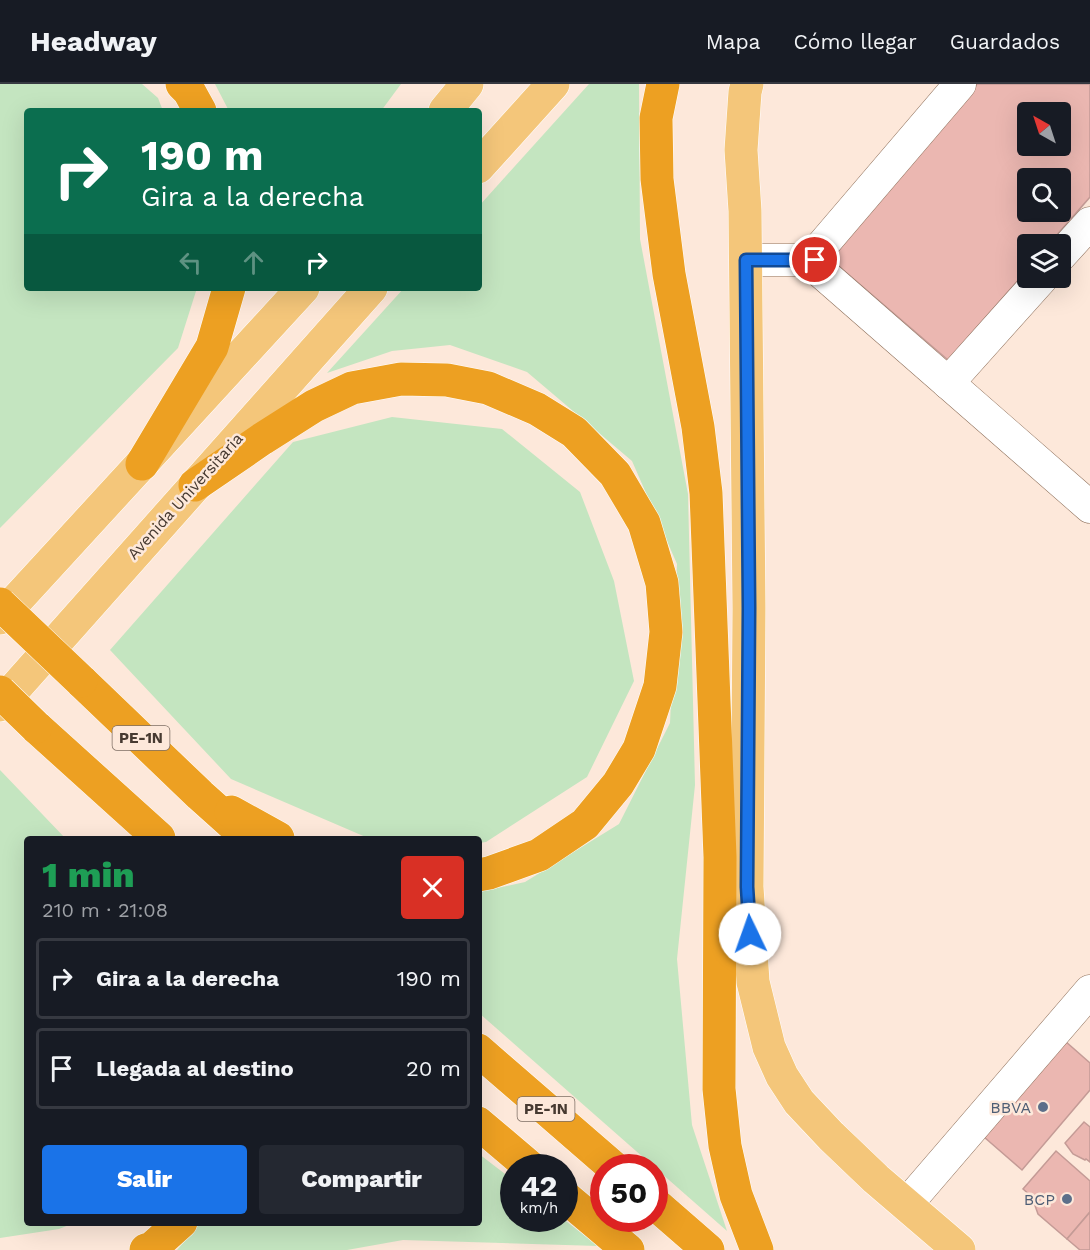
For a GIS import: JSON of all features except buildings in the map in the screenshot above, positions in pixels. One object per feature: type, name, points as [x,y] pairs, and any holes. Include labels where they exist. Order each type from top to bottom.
[{"type":"highway","points":[[182,84],[189,91],[198,108]]},
{"type":"highway","points":[[663,84],[656,118],[657,179],[669,274],[698,426],[706,493],[720,857],[719,1089],[725,1146],[735,1195],[757,1250]]},
{"type":"highway","points":[[142,464],[212,347],[228,291]]},
{"type":"highway","points":[[195,484],[314,406],[352,388],[401,379],[447,380],[488,388],[537,409],[574,432],[615,474],[644,523],[662,583],[666,632],[660,686],[639,749],[618,784],[585,824],[539,855],[482,874]]},
{"type":"highway","name":"PE-1N","points":[[0,604],[246,836]]},
{"type":"highway","points":[[0,692],[36,728],[157,836]]},
{"type":"highway","points":[[200,795],[274,836]]},
{"type":"highway","points":[[114,798],[141,836]]},
{"type":"highway","name":"PE-1N","points":[[482,1053],[598,1154]]},
{"type":"highway","points":[[482,1127],[514,1154]]},
{"type":"highway","points":[[578,1208],[628,1250]]},
{"type":"highway","points":[[668,1215],[708,1250]]},
{"type":"highway","points":[[146,1250],[152,1248],[177,1226]]},
{"type":"main road","points":[[482,163],[553,84]]},
{"type":"main road","points":[[747,84],[741,150],[746,260],[749,608],[747,887],[753,982],[769,1047],[782,1076],[799,1102],[876,1179],[959,1250]]},
{"type":"main road","points":[[0,618],[300,291]]},
{"type":"main road","name":"Avenida Universitaria","points":[[0,705],[367,291]]},
{"type":"lane","points":[[960,84],[820,248],[815,260],[821,272],[1090,507]]},
{"type":"lane","points":[[1071,244],[1090,223]]},
{"type":"lane","points":[[746,260],[815,260]]},
{"type":"lane","points":[[948,383],[1033,288]]},
{"type":"lane","points":[[906,1205],[1090,990]]},
{"type":"green space","points":[[0,84],[142,84],[158,98],[162,108],[24,108],[24,291],[196,291],[178,348],[0,528]]},
{"type":"green space","points":[[215,84],[401,84],[383,108],[227,108]]},
{"type":"green space","points":[[589,84],[639,84],[640,239],[688,494],[695,785],[677,959],[692,1125],[727,1231],[668,1179],[668,1154],[639,1154],[482,1016],[482,891],[525,882],[619,824],[670,723],[677,564],[632,461],[527,372],[450,345],[392,351],[327,373],[401,291],[482,291],[482,203]]},
{"type":"green space","points":[[392,417],[502,429],[580,492],[614,581],[634,681],[587,777],[486,842],[482,843],[482,836],[363,836],[231,779],[110,650],[293,442]]},
{"type":"green space","points":[[0,770],[63,836],[24,836],[24,1226],[66,1226],[0,1238]]},
{"type":"green space","points":[[482,1156],[500,1170],[500,1232],[578,1230],[598,1246],[403,1240],[347,1250],[177,1250],[197,1226],[482,1226]]},
{"type":"place","name":"BBVA","points":[[1043,1107]]},
{"type":"place","name":"BCP","points":[[1067,1199]]},
{"type":"route","points":[[750,934],[747,887],[749,608],[746,260],[815,260]]}]
